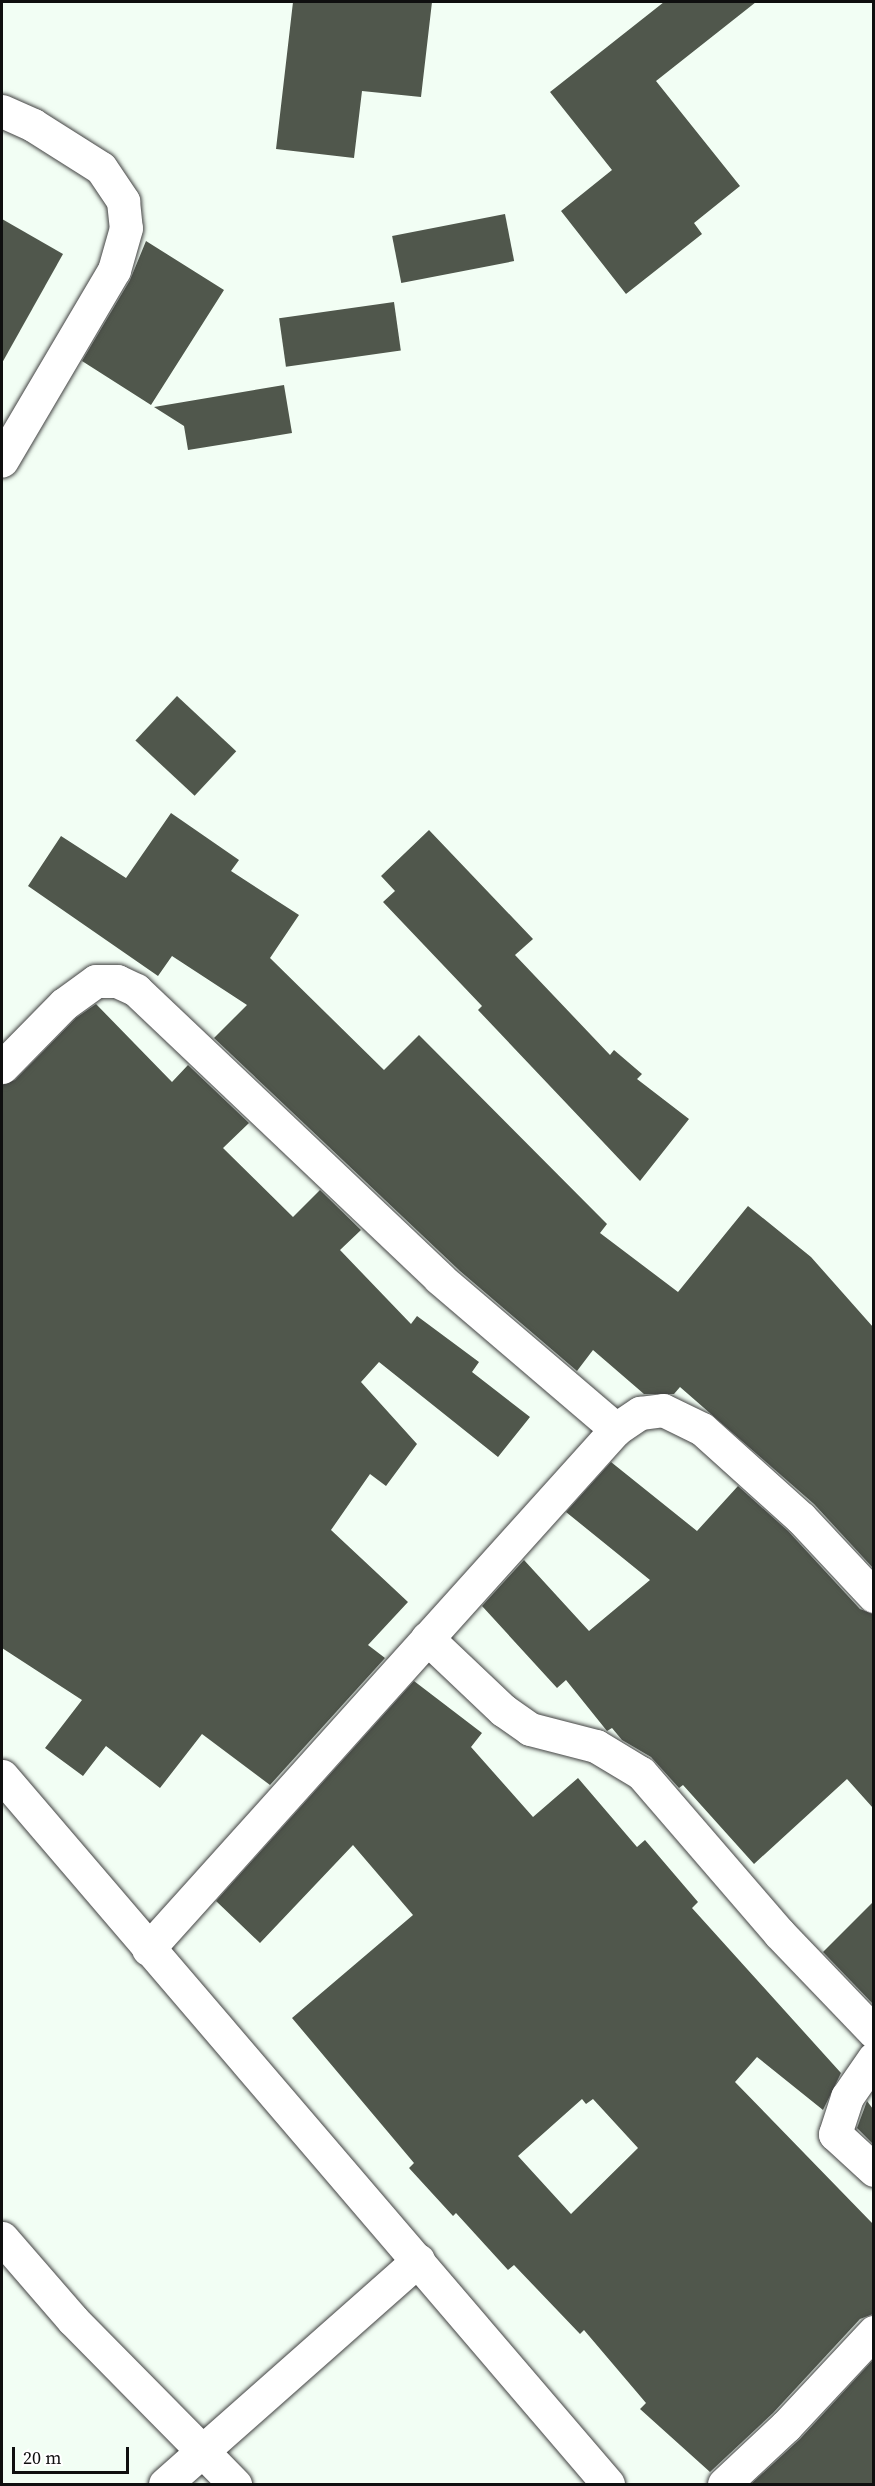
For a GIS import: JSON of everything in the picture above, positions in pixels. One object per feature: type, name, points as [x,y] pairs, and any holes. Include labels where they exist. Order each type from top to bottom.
[{"type":"street","points":[[2,111],[33,125],[101,168],[123,201],[126,228],[114,270],[2,460]]},
{"type":"street","points":[[2,1067],[64,1004],[96,981],[117,981],[136,990],[439,1278],[616,1429]]},
{"type":"street","points":[[148,1949],[616,1429],[640,1413],[663,1410],[702,1429],[801,1518],[873,1596]]},
{"type":"street","points":[[427,1638],[503,1710],[530,1729],[596,1746],[641,1773],[779,1933],[873,2032]]},
{"type":"street","points":[[2,1776],[608,2484]]},
{"type":"street","points":[[873,2058],[847,2097],[835,2134],[873,2170]]},
{"type":"street","points":[[2,2238],[73,2320],[235,2484]]},
{"type":"street","points":[[165,2484],[418,2260]]},
{"type":"street","points":[[724,2484],[786,2426],[873,2332]]},
{"type":"building","points":[[293,2],[432,2],[421,97],[362,91],[354,158],[276,149]]},
{"type":"building","points":[[664,2],[756,2],[656,81],[740,186],[694,223],[702,234],[626,294],[561,211],[612,170],[550,92]]},
{"type":"building","points":[[505,214],[514,261],[401,283],[392,236]]},
{"type":"building","points":[[2,219],[63,254],[2,363]]},
{"type":"building","points":[[146,241],[224,290],[151,405],[82,361],[130,280]]},
{"type":"building","points":[[394,302],[401,351],[286,367],[279,318]]},
{"type":"building","points":[[284,385],[292,433],[188,450],[184,426],[154,407]]},
{"type":"building","points":[[177,696],[236,751],[195,796],[135,741]]},
{"type":"building","points":[[171,813],[239,860],[231,871],[299,915],[270,958],[384,1070],[419,1035],[607,1224],[600,1233],[678,1292],[748,1206],[811,1257],[873,1327],[873,1568],[814,1504],[680,1387],[674,1394],[644,1394],[593,1350],[577,1371],[460,1271],[214,1038],[247,1005],[172,956],[158,976],[28,886],[61,836],[126,878]]},
{"type":"building","points":[[429,830],[533,939],[515,955],[610,1055],[614,1050],[642,1074],[637,1079],[689,1119],[640,1181],[478,1010],[482,1006],[383,902],[395,891],[381,876]]},
{"type":"building","points":[[96,1004],[172,1082],[188,1065],[249,1123],[223,1148],[293,1217],[320,1190],[361,1230],[340,1250],[411,1324],[417,1316],[479,1362],[472,1372],[530,1417],[498,1457],[379,1362],[361,1382],[417,1444],[386,1486],[370,1474],[331,1530],[408,1602],[368,1645],[385,1658],[270,1785],[202,1734],[160,1788],[106,1746],[83,1776],[45,1748],[82,1700],[2,1648],[2,1085],[15,1080],[76,1018]]},
{"type":"building","points":[[611,1462],[697,1531],[738,1486],[788,1531],[860,1609],[873,1614],[873,1808],[847,1779],[754,1864],[683,1785],[679,1788],[651,1757],[622,1740],[612,1728],[607,1731],[566,1680],[557,1688],[482,1606],[524,1560],[589,1631],[650,1580],[566,1512]]},
{"type":"building","points":[[414,1681],[482,1733],[471,1747],[533,1817],[578,1778],[637,1847],[645,1840],[698,1902],[692,1908],[841,2073],[823,2110],[757,2057],[735,2082],[873,2224],[873,2314],[860,2319],[773,2413],[710,2472],[640,2409],[646,2403],[584,2330],[580,2334],[514,2265],[508,2270],[456,2213],[453,2216],[409,2168],[414,2163],[292,2018],[413,1915],[353,1845],[260,1943],[216,1901]],"holes":[[[582,2099],[586,2104],[593,2099],[638,2148],[571,2214],[518,2156]]]},
{"type":"building","points":[[873,1902],[873,2004],[823,1952]]},
{"type":"building","points":[[867,2101],[873,2109],[873,2144],[857,2128]]},
{"type":"building","points":[[873,2360],[873,2484],[751,2484],[800,2439]]}]
